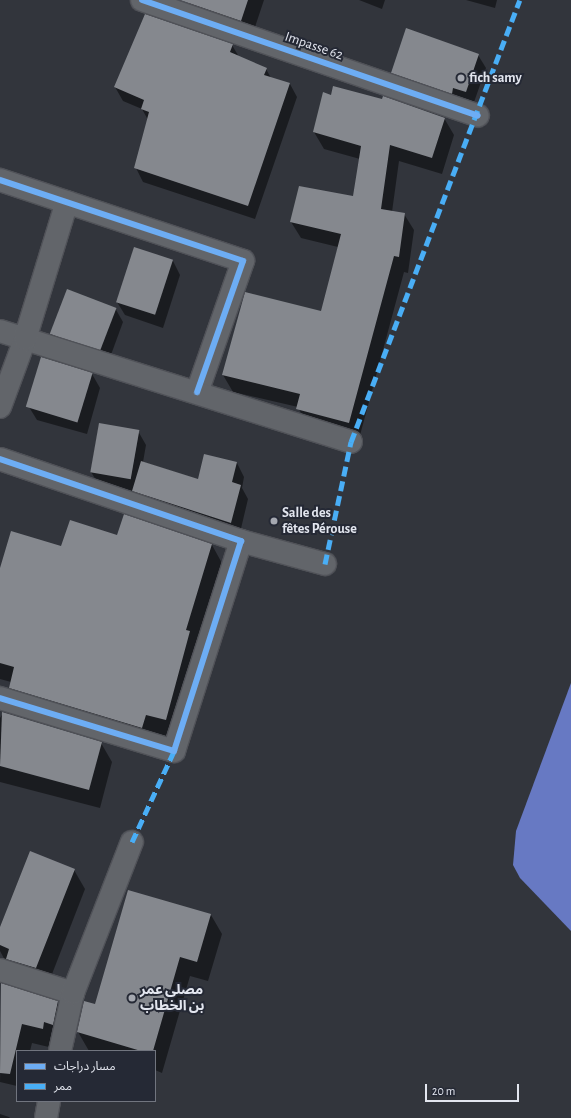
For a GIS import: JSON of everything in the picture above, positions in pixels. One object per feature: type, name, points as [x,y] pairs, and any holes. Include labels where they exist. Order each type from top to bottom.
[{"type":"street","name":"Impasse 62","points":[[142,0],[478,116]]},
{"type":"street","points":[[0,180],[243,261],[197,392]]},
{"type":"street","points":[[0,407],[25,339],[67,202]]},
{"type":"street","points":[[0,332],[197,392],[352,442]]},
{"type":"street","points":[[0,459],[241,541],[325,564]]},
{"type":"street","points":[[0,698],[174,751],[241,541]]},
{"type":"street","points":[[60,1050],[73,993],[132,842]]},
{"type":"street","points":[[0,970],[73,993]]},
{"type":"street","points":[[46,1118],[49,1102]]},
{"type":"water","points":[[571,683],[571,931],[520,878],[513,865],[516,831]]},
{"type":"building","points":[[180,0],[248,0],[241,21]]},
{"type":"building","points":[[145,14],[233,44],[230,52],[267,68],[264,75],[290,83],[248,206],[134,168],[149,112],[141,109],[144,100],[114,87]]},
{"type":"building","points":[[406,28],[479,54],[466,92],[453,88],[452,94],[391,73]]},
{"type":"building","points":[[333,86],[382,99],[383,96],[445,118],[432,158],[390,145],[381,209],[405,213],[399,257],[394,256],[349,423],[296,409],[300,394],[222,375],[245,292],[321,311],[341,234],[290,222],[299,186],[353,196],[361,146],[313,132],[323,92],[331,95]]},
{"type":"building","points":[[134,247],[173,260],[155,315],[116,302]]},
{"type":"building","points":[[67,289],[116,308],[99,353],[50,334]]},
{"type":"building","points":[[41,357],[93,373],[77,423],[26,407]]},
{"type":"building","points":[[99,423],[139,430],[131,479],[90,472]]},
{"type":"building","points":[[204,454],[237,462],[232,482],[241,485],[231,523],[132,491],[141,461],[198,479]]},
{"type":"building","points":[[124,514],[212,544],[186,630],[190,631],[166,720],[146,715],[142,728],[9,688],[14,667],[0,663],[0,568],[11,531],[61,546],[70,520],[117,535]]},
{"type":"building","points":[[2,712],[102,742],[89,790],[0,766]]},
{"type":"building","points":[[30,851],[75,869],[36,968],[6,959],[9,949],[0,945],[0,927]]},
{"type":"building","name":"مصلى عمر بن الخطاب","points":[[128,890],[211,914],[197,962],[180,957],[153,1050],[138,1050],[77,1032],[84,1001],[95,1004]]},
{"type":"building","points":[[1,983],[58,1001],[53,1025],[44,1022],[43,1029],[22,1024],[10,1074],[0,1073]]},
{"type":"marked path","points":[[325,564],[351,442],[520,0]]},
{"type":"marked path","points":[[132,842],[174,751]]},
{"type":"cycle path","points":[[142,0],[478,116]]},
{"type":"cycle path","points":[[0,180],[243,261],[197,392]]},
{"type":"cycle path","points":[[0,459],[241,541],[174,751],[0,698]]},
{"type":"place","name":"fich samy","points":[[461,78]]},
{"type":"place","name":"Salle des fêtes Pérouse","points":[[274,521]]},
{"type":"place","name":"مصلى عمر بن الخطاب","points":[[132,998]]}]
